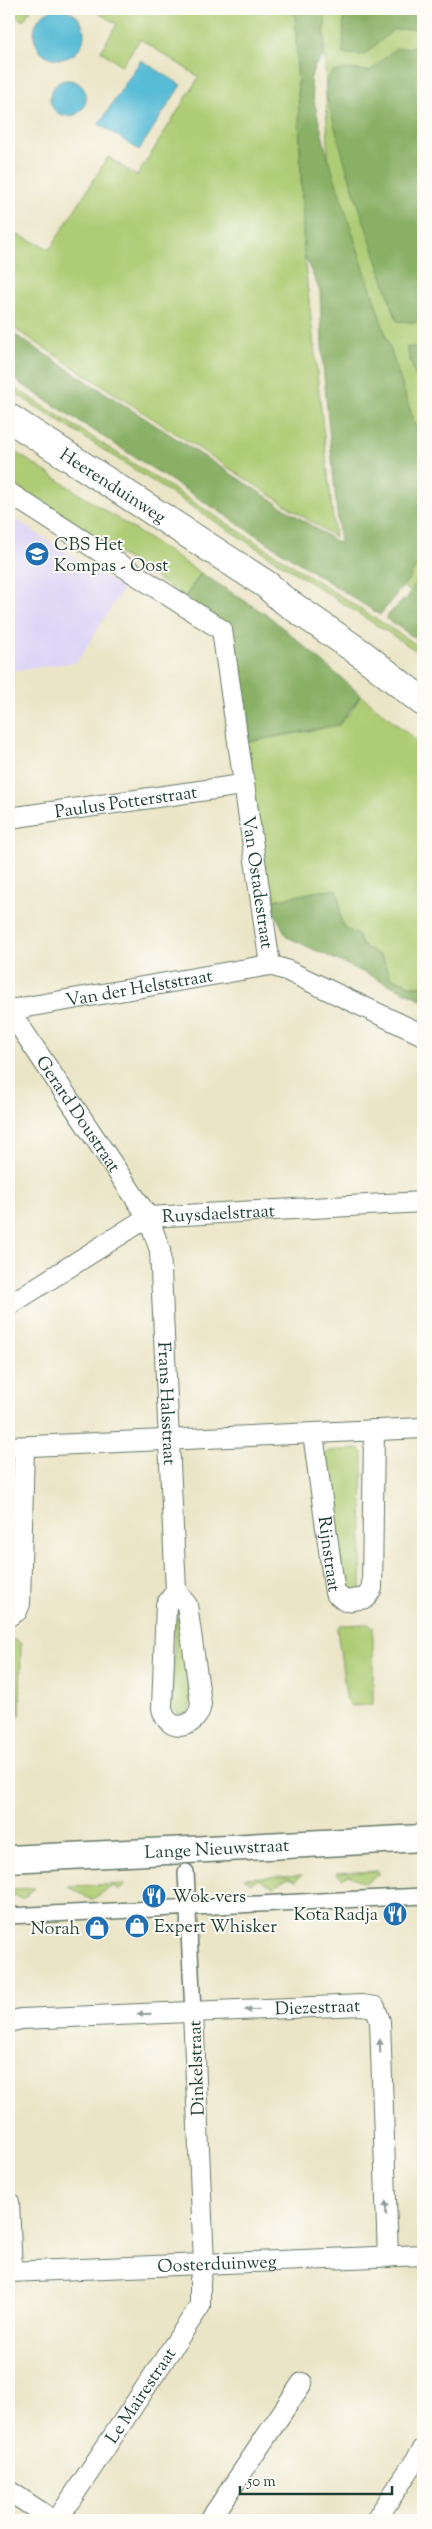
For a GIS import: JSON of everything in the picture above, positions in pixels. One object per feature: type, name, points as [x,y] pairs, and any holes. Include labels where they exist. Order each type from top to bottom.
[{"type":"main road","name":"Heerenduinweg","points":[[9,418],[267,585],[281,598],[362,654],[423,702]]},
{"type":"main road","name":"Heerenduinweg","points":[[267,585],[285,590],[423,677]]},
{"type":"street","name":"Van Ostadestraat","points":[[9,493],[222,630],[242,785],[270,965],[286,970],[423,1035]]},
{"type":"street","name":"Paulus Potterstraat","points":[[9,818],[242,785]]},
{"type":"street","name":"Van der Helststraat","points":[[9,1010],[270,965]]},
{"type":"street","name":"Gerard Doustraat","points":[[9,1010],[148,1217]]},
{"type":"street","name":"Ruysdaelstraat","points":[[9,1305],[148,1217],[423,1202]]},
{"type":"street","name":"Frans Halsstraat","points":[[148,1217],[160,1250],[176,1591],[187,1605],[201,1704],[200,1714],[195,1720],[183,1725],[172,1724],[167,1721],[162,1708],[166,1605],[176,1591]]},
{"type":"street","points":[[9,1616],[17,1611],[20,1604],[17,1447],[423,1428]]},
{"type":"street","name":"Rijnstraat","points":[[313,1434],[335,1593],[345,1600],[361,1600],[366,1598],[372,1588],[374,1430]]},
{"type":"street","name":"Lange Nieuwstraat","points":[[9,1859],[423,1838]]},
{"type":"street","name":"Dinkelstraat","points":[[186,1872],[204,2263]]},
{"type":"street","points":[[9,1916],[423,1896]]},
{"type":"street","name":"Diezestraat","points":[[9,2022],[21,2019],[362,2005],[375,2007],[380,2021],[388,2257]]},
{"type":"street","points":[[9,2202],[10,2272]]},
{"type":"street","name":"Oosterduinweg","points":[[10,2272],[423,2255]]},
{"type":"street","name":"Le Mairestraat","points":[[57,2520],[199,2310],[200,2280],[204,2263]]},
{"type":"street","points":[[210,2520],[302,2382]]},
{"type":"street","points":[[376,2520],[423,2449]]},
{"type":"street","points":[[9,2491],[53,2520]]},
{"type":"shaded area","points":[[9,515],[123,589],[77,662],[9,671]]},
{"type":"green space","points":[[9,9],[31,9],[23,21],[9,12]]},
{"type":"green space","points":[[92,9],[295,9],[304,255],[335,537],[9,325],[9,238],[18,235],[50,249],[108,157],[137,176],[199,77],[140,39],[122,66],[101,51],[117,24]]},
{"type":"green space","points":[[295,9],[326,9],[323,57],[314,67],[310,80],[314,102],[328,158],[423,449],[423,554],[410,577],[380,615],[9,376],[9,331],[340,544],[323,366],[320,291],[304,255]]},
{"type":"green space","points":[[323,9],[423,9],[423,600],[342,546]]},
{"type":"green space","points":[[344,9],[423,9],[423,28],[393,30],[364,55],[343,54]]},
{"type":"green space","points":[[423,46],[423,323],[397,321],[347,170],[325,92],[328,77],[333,72],[346,69],[370,71],[395,49]]},
{"type":"green space","points":[[406,347],[423,347],[423,399]]},
{"type":"green space","points":[[9,384],[423,649],[423,655],[9,389]]},
{"type":"green space","points":[[9,448],[201,573],[185,597],[9,481]]},
{"type":"green space","points":[[423,571],[423,643],[385,618],[403,600],[406,600]]},
{"type":"green space","points":[[201,573],[270,617],[361,695],[339,725],[247,742],[232,635],[185,597]]},
{"type":"green space","points":[[361,695],[423,746],[423,986],[412,986],[390,977],[382,957],[362,945],[357,934],[349,931],[344,926],[341,922],[337,890],[320,891],[269,901],[247,742],[321,729],[349,715]]},
{"type":"green space","points":[[337,890],[341,922],[344,926],[349,931],[357,934],[362,945],[382,957],[390,977],[412,986],[423,986],[423,1000],[287,937],[269,901],[320,891]]},
{"type":"green space","points":[[360,1449],[363,1452],[361,1587],[360,1589],[348,1591],[344,1585],[325,1454],[328,1451]]},
{"type":"green space","points":[[9,1466],[13,1470],[9,1601]]},
{"type":"green space","points":[[175,1618],[181,1618],[191,1705],[187,1713],[178,1714],[172,1705]]},
{"type":"green space","points":[[369,1624],[373,1627],[373,1703],[351,1706],[347,1702],[337,1629],[340,1625]]},
{"type":"green space","points":[[9,1640],[16,1640],[21,1644],[20,1715],[13,1721],[9,1721]]},
{"type":"green space","points":[[378,1871],[379,1874],[365,1883],[349,1875],[342,1879],[336,1873]]},
{"type":"green space","points":[[302,1875],[296,1881],[288,1878],[274,1887],[258,1879],[251,1883],[244,1878]]},
{"type":"green space","points":[[126,1884],[120,1890],[113,1886],[91,1900],[68,1886]]},
{"type":"green space","points":[[35,1888],[22,1899],[15,1895],[9,1899],[9,1889]]},
{"type":"water","points":[[54,9],[64,9],[77,16],[84,29],[84,39],[77,52],[64,59],[54,59],[45,55],[38,48],[34,39],[34,29],[38,20],[45,13]]},
{"type":"water","points":[[141,60],[181,85],[139,150],[99,124]]},
{"type":"water","points":[[68,80],[75,81],[81,85],[85,91],[85,105],[81,111],[75,115],[68,116],[61,115],[55,111],[51,105],[50,98],[51,91],[55,85],[61,81]]},
{"type":"place","name":"CBS Het Kompas - Oost","points":[[37,554]]},
{"type":"place","name":"Wok-vers","points":[[154,1896]]},
{"type":"place","name":"Kota Radja","points":[[395,1914]]},
{"type":"place","name":"Expert Whisker","points":[[137,1926]]},
{"type":"place","name":"Norah","points":[[97,1928]]}]
